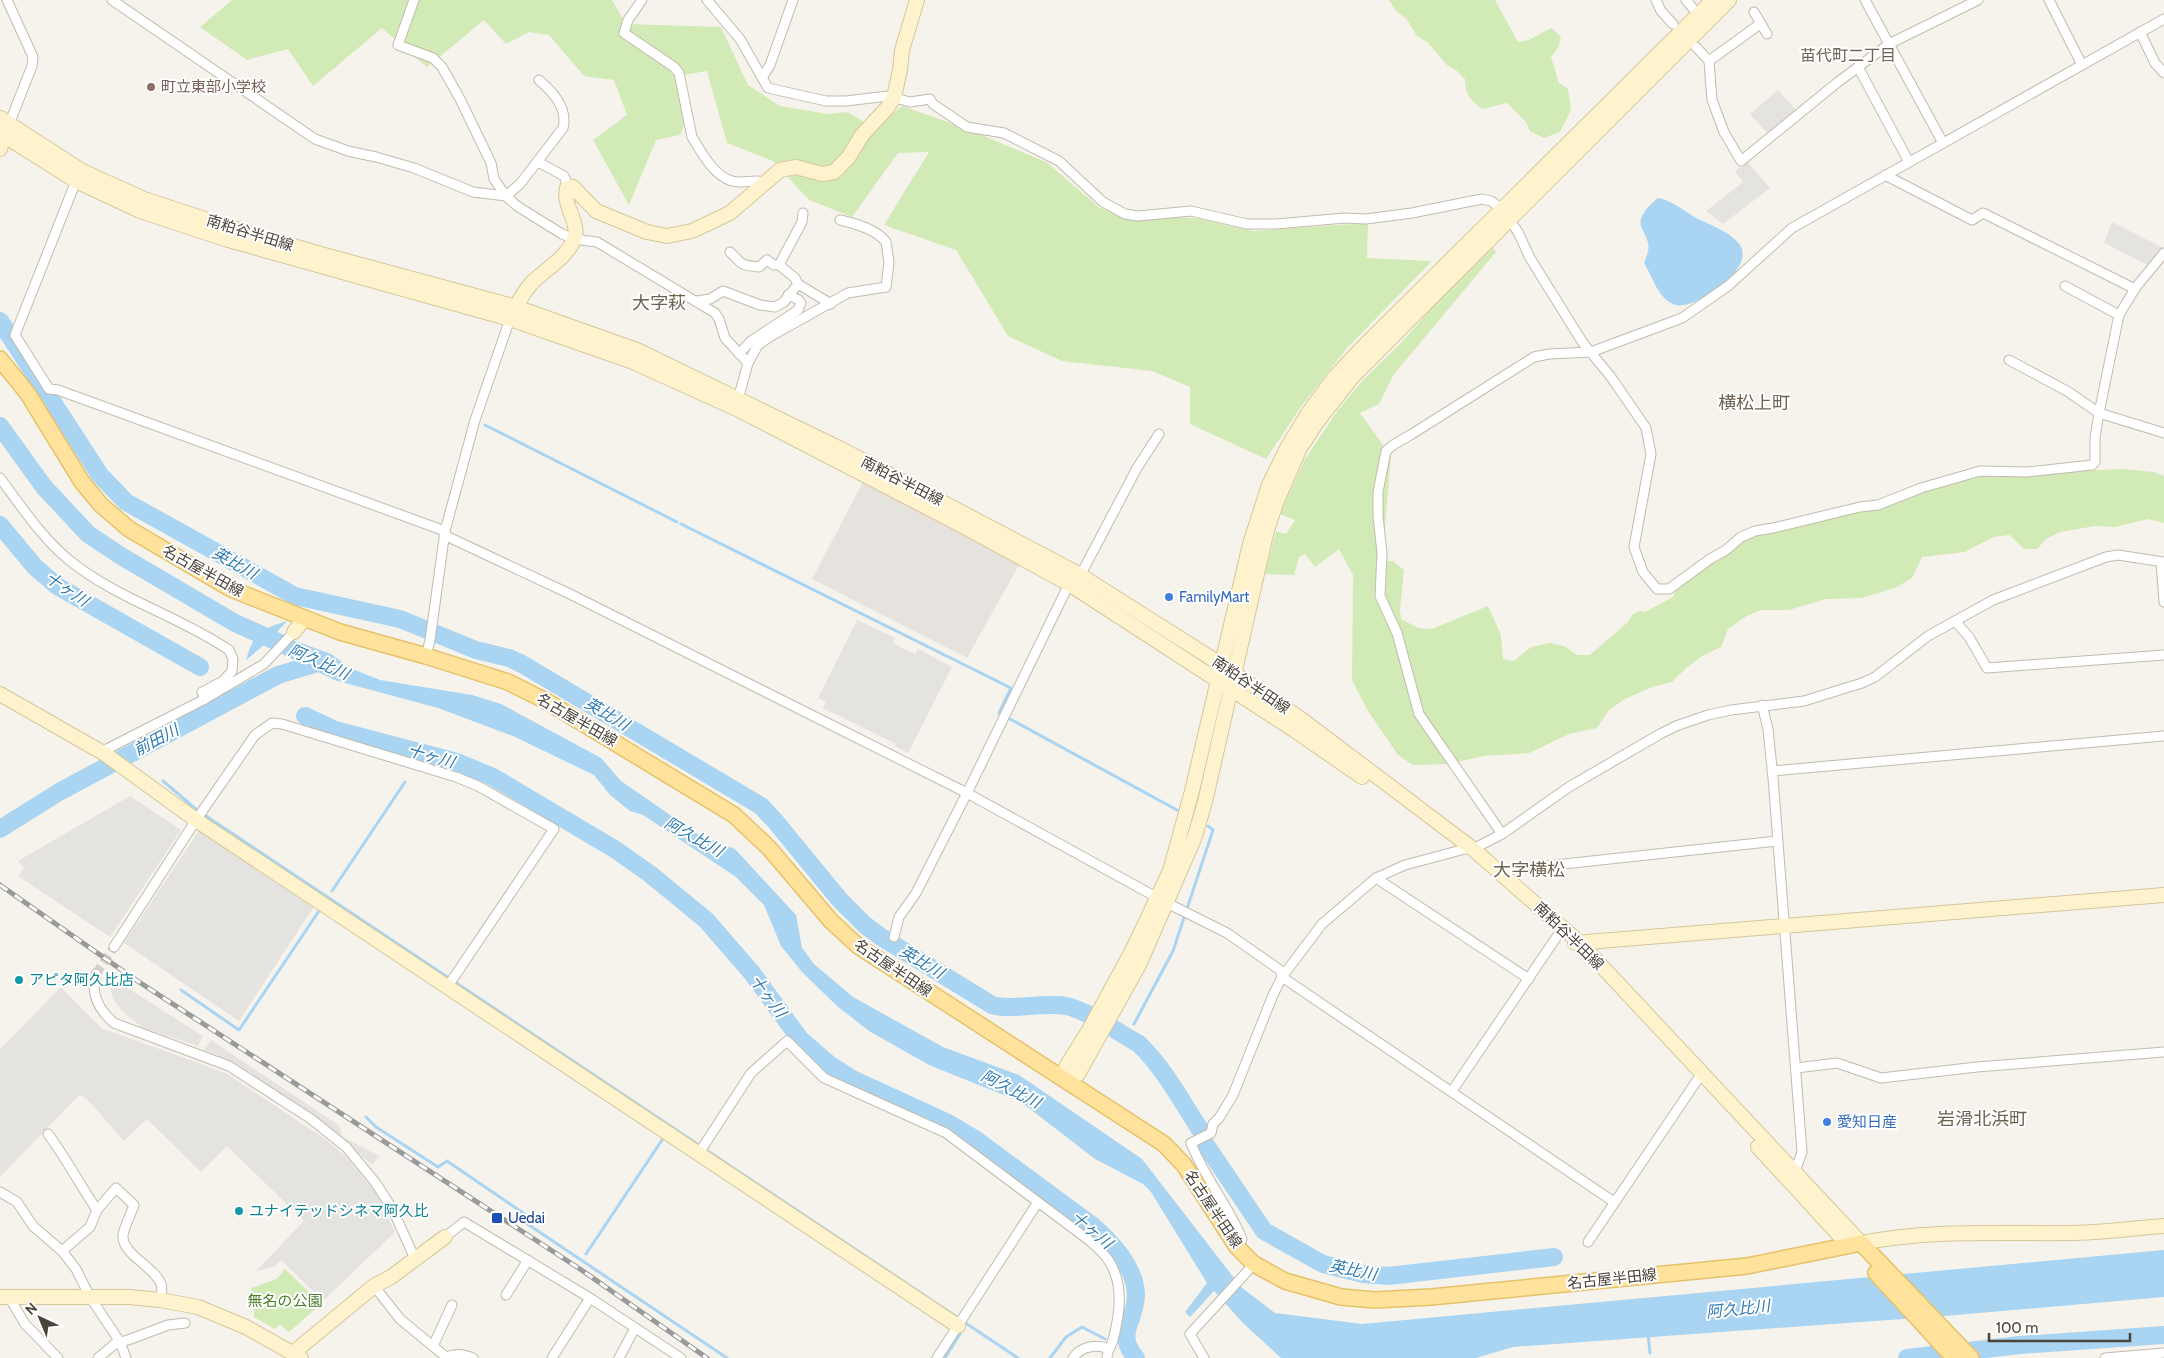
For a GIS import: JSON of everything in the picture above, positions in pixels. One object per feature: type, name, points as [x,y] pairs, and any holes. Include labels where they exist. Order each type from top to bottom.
[{"type":"main road","points":[[513,313],[534,280],[559,260],[574,239],[574,221],[565,196],[567,188],[573,187],[596,211],[647,232],[667,236],[692,232],[730,213],[780,170],[796,166],[822,174],[834,172],[848,158],[862,135],[888,107],[894,97],[902,50],[917,0]]},
{"type":"main road","points":[[1701,19],[1713,0]]},
{"type":"main road","points":[[1066,1080],[1078,1074],[1133,949],[1168,903],[1194,839],[1205,802],[1268,530],[1278,496],[1300,448],[1321,416],[1354,374],[1506,214],[1701,19],[1729,0]]},
{"type":"main road","name":"南粕谷半田線","points":[[2,132],[76,182],[140,211],[225,239],[513,313]]},
{"type":"main road","name":"南粕谷半田線","points":[[2,132],[144,199],[229,227],[513,313],[737,403],[963,526],[1075,580],[1222,665],[1301,719],[1499,871],[1576,943],[1792,1178]]},
{"type":"main road","points":[[1168,903],[1170,871],[1183,830],[1250,544],[1264,502],[1287,448],[1304,419],[1334,378],[1362,348],[1506,214]]},
{"type":"main road","name":"名古屋半田線","points":[[0,359],[28,394],[82,482],[101,505],[129,529],[231,589],[304,619],[340,632],[426,656],[508,682],[538,697],[720,806],[755,834],[831,921],[858,946],[1164,1144],[1184,1165],[1249,1269],[1313,1291],[1341,1297],[1375,1300],[1432,1297],[1747,1266],[1855,1244]]},
{"type":"main road","name":"南粕谷半田線","points":[[1075,580],[1219,681],[1469,849],[1560,932],[1576,943],[1698,1079],[1855,1244]]},
{"type":"main road","points":[[294,632],[304,619]]},
{"type":"main road","points":[[0,694],[103,753],[196,820],[958,1326]]},
{"type":"main road","points":[[1576,943],[2164,895]]},
{"type":"main road","points":[[1855,1244],[1925,1234],[1993,1232],[2071,1234],[2164,1226]]},
{"type":"main road","points":[[4,1297],[129,1297],[198,1307],[246,1328],[293,1356],[374,1286],[391,1278],[445,1237]]},
{"type":"main road","points":[[1855,1244],[1971,1358]]},
{"type":"main road","points":[[1875,1265],[1954,1358]]},
{"type":"street","points":[[2,132],[32,66],[33,57],[7,0]]},
{"type":"street","points":[[112,0],[315,139],[348,151],[414,168],[473,192],[506,196],[520,184],[563,128],[565,120],[557,99],[539,80]]},
{"type":"street","points":[[414,0],[398,45],[433,58],[442,67],[491,163],[494,179],[506,196],[543,223],[574,239],[597,242],[674,290],[697,301],[719,319],[725,338],[748,363]]},
{"type":"street","points":[[642,0],[628,20],[624,33],[674,67],[679,73],[692,137],[697,146],[722,176],[732,181],[765,182]]},
{"type":"street","points":[[707,0],[740,39],[768,88],[805,98],[846,101],[888,96],[910,102],[930,98],[933,104],[966,127],[1004,133],[1059,161],[1103,202],[1125,214],[1138,216],[1191,211],[1247,224],[1276,224],[1345,218],[1366,219],[1412,213],[1482,198],[1491,200],[1506,214],[1518,232],[1530,258],[1583,343],[1612,377],[1646,428],[1650,454],[1634,547],[1646,579],[1662,590],[1669,589],[1681,582],[1741,536],[1754,531],[1878,504],[1921,488],[1980,471],[2027,472],[2092,465],[2095,462],[2095,438],[2099,413],[2119,315],[2135,289],[2164,253]]},
{"type":"street","points":[[762,78],[770,65],[793,0]]},
{"type":"street","points":[[1656,0],[1661,11],[1673,24]]},
{"type":"street","points":[[1686,0],[1701,19]]},
{"type":"street","points":[[1865,0],[1943,143]]},
{"type":"street","points":[[1696,47],[1709,61],[1712,100],[1724,132],[1741,161],[1888,44],[1978,0]]},
{"type":"street","points":[[2049,0],[2082,65]]},
{"type":"street","points":[[1754,12],[1767,34]]},
{"type":"street","points":[[1502,834],[1419,714],[1397,633],[1380,596],[1382,553],[1378,516],[1378,492],[1382,460],[1386,452],[1393,445],[1534,357],[1549,354],[1591,352],[1682,318],[1728,286],[1792,228],[2164,19]]},
{"type":"street","points":[[1709,61],[1760,24]]},
{"type":"street","points":[[2140,32],[2155,63],[2164,73]]},
{"type":"street","points":[[1858,67],[1909,162]]},
{"type":"street","points":[[538,162],[564,176],[569,188]]},
{"type":"street","points":[[1885,176],[1972,220],[1983,213],[2135,289]]},
{"type":"street","points":[[76,182],[15,335],[49,389],[58,390],[444,533],[967,793],[1192,916],[1227,933],[1280,970],[1282,977],[1614,1202]]},
{"type":"street","points":[[779,265],[802,222],[803,213]]},
{"type":"street","points":[[737,403],[753,351],[763,341],[854,291],[886,287],[889,262],[886,242],[883,238],[853,223],[840,220]]},
{"type":"street","points":[[730,252],[738,262],[750,266],[759,267],[767,260],[774,265],[779,265],[795,278],[798,284],[831,304]]},
{"type":"street","points":[[697,301],[710,299],[723,291],[760,305],[775,307],[784,302],[798,284]]},
{"type":"street","points":[[2065,286],[2119,315]]},
{"type":"street","points":[[739,354],[751,342],[798,310],[801,304],[799,300],[788,295]]},
{"type":"street","points":[[426,656],[430,640],[444,533],[476,420],[513,313]]},
{"type":"street","points":[[2009,360],[2067,391],[2099,413],[2164,433]]},
{"type":"street","points":[[894,937],[899,917],[916,893],[1075,580],[1141,462],[1159,434]]},
{"type":"street","points":[[0,478],[37,526],[68,560],[103,582],[230,650],[234,659],[232,671],[222,681],[202,692],[206,698]]},
{"type":"street","points":[[1237,1247],[1242,1238],[1191,1144],[1211,1133],[1213,1124],[1219,1118],[1232,1095],[1273,994],[1282,977],[1322,924],[1376,878],[1405,865],[1469,849],[1502,834],[1569,787],[1660,734],[1708,715],[1762,705],[1804,701],[1862,683],[1875,677],[1916,644],[1993,600],[2106,557],[2118,555],[2163,562],[2164,602]]},
{"type":"street","points":[[1955,621],[1969,637],[1988,668],[2164,655]]},
{"type":"street","points":[[103,753],[206,698],[264,664],[294,632]]},
{"type":"street","points":[[1762,705],[1768,728],[1772,771],[1802,1152],[1792,1178]]},
{"type":"street","points":[[114,947],[136,916],[196,820],[255,735],[272,723],[282,724],[456,777],[478,786],[554,829],[448,986]]},
{"type":"street","points":[[1772,771],[2164,736]]},
{"type":"street","points":[[1499,871],[1778,841]]},
{"type":"street","points":[[1376,878],[1529,979]]},
{"type":"street","points":[[1452,1091],[1560,932]]},
{"type":"street","points":[[96,974],[94,994],[101,1010],[114,1023],[229,1066],[312,1119],[346,1147],[375,1182],[393,1210],[415,1259]]},
{"type":"street","points":[[698,1153],[751,1073],[787,1041],[824,1078],[946,1133],[1090,1241],[1108,1259],[1118,1279],[1120,1299],[1108,1354]]},
{"type":"street","points":[[1796,1068],[1837,1062],[1880,1078],[1977,1066],[2164,1052]]},
{"type":"street","points":[[1588,1242],[1698,1079]]},
{"type":"street","points":[[48,1134],[97,1210]]},
{"type":"street","points":[[62,1252],[90,1227],[97,1210],[116,1188],[134,1204],[124,1239],[132,1254],[144,1263],[162,1286],[160,1300]]},
{"type":"street","points":[[0,1192],[17,1202],[33,1226],[62,1252],[76,1269],[90,1297],[120,1342],[126,1358]]},
{"type":"street","points":[[937,1358],[1038,1202]]},
{"type":"street","points":[[445,1237],[464,1222],[590,1298],[676,1356]]},
{"type":"street","points":[[506,1295],[528,1260]]},
{"type":"street","points":[[1204,1358],[1190,1334],[1249,1269]]},
{"type":"street","points":[[374,1286],[400,1319],[446,1357],[452,1354],[462,1354],[474,1358]]},
{"type":"street","points":[[4,1297],[25,1324],[58,1358]]},
{"type":"street","points":[[552,1358],[590,1298]]},
{"type":"street","points":[[433,1346],[452,1305]]},
{"type":"street","points":[[98,1358],[116,1343],[168,1325],[184,1323]]},
{"type":"street","points":[[619,1358],[635,1328]]},
{"type":"street","points":[[1073,1358],[1075,1354],[1087,1347],[1102,1346],[1108,1354]]},
{"type":"street","points":[[2105,1358],[2164,1354]]},
{"type":"shaded area","points":[[1778,90],[1797,111],[1769,135],[1750,114]]},
{"type":"shaded area","points":[[1747,161],[1770,188],[1723,224],[1706,211],[1743,182],[1735,171]]},
{"type":"shaded area","points":[[2112,222],[2163,248],[2150,266],[2104,243]]},
{"type":"shaded area","points":[[863,482],[1020,563],[967,658],[812,579]]},
{"type":"shaded area","points":[[857,620],[895,638],[893,643],[915,654],[918,649],[952,667],[908,753],[895,746],[896,744],[823,708],[826,702],[818,698]]},
{"type":"shaded area","points":[[130,796],[181,830],[110,937],[18,876],[24,868],[18,861]]},
{"type":"shaded area","points":[[205,831],[315,905],[239,1021],[124,943],[198,832]]},
{"type":"shaded area","points":[[113,979],[203,1036],[198,1046],[143,1028],[124,1013],[113,999],[110,984]]},
{"type":"shaded area","points":[[61,987],[101,1028],[226,1073],[325,1139],[345,1156],[376,1192],[395,1232],[323,1301],[281,1260],[275,1266],[255,1272],[304,1221],[227,1146],[201,1172],[147,1119],[124,1141],[86,1098],[79,1095],[0,1177],[0,1049]]},
{"type":"shaded area","points":[[211,1040],[340,1126],[341,1136],[379,1156],[372,1165],[326,1124],[227,1059],[204,1050]]},
{"type":"green space","points":[[232,0],[612,0],[626,24],[721,27],[748,85],[780,106],[828,114],[847,112],[875,128],[902,106],[965,128],[1046,162],[1100,208],[1122,216],[1196,218],[1253,231],[1368,223],[1367,258],[1432,261],[1347,348],[1303,404],[1266,459],[1190,424],[1190,387],[1152,371],[1062,361],[1008,336],[956,250],[884,225],[929,152],[898,153],[852,217],[809,200],[773,161],[727,143],[707,71],[677,76],[686,121],[680,135],[656,140],[629,205],[593,140],[627,115],[614,80],[584,76],[549,35],[529,32],[506,44],[484,20],[427,67],[382,28],[313,86],[288,49],[247,60],[200,27]]},
{"type":"green space","points":[[1389,0],[1495,0],[1518,42],[1529,40],[1551,28],[1561,37],[1558,48],[1551,57],[1559,83],[1568,89],[1571,110],[1560,132],[1544,138],[1530,131],[1526,122],[1507,103],[1482,109],[1478,106],[1467,93],[1465,79],[1447,65],[1427,42],[1417,36],[1406,18],[1397,12]]},
{"type":"green space","points":[[1493,248],[1496,252],[1394,374],[1379,404],[1360,413],[1391,456],[1382,561],[1393,561],[1404,570],[1400,609],[1401,619],[1418,628],[1432,629],[1488,606],[1501,635],[1503,659],[1514,661],[1531,647],[1550,643],[1564,646],[1577,655],[1590,655],[1628,622],[1633,614],[1639,611],[1645,612],[1673,597],[1676,589],[1743,540],[1758,534],[1788,529],[1858,511],[1926,490],[1992,474],[2123,469],[2154,472],[2164,476],[2164,523],[2148,519],[2115,527],[2095,526],[2060,532],[2046,539],[2037,549],[2024,549],[2010,535],[1993,537],[1965,552],[1922,557],[1912,578],[1897,587],[1862,598],[1826,599],[1789,610],[1761,610],[1745,617],[1728,629],[1721,647],[1702,656],[1672,682],[1652,687],[1625,699],[1609,710],[1597,728],[1569,734],[1529,753],[1484,756],[1448,764],[1413,765],[1398,755],[1368,711],[1352,680],[1353,575],[1339,549],[1315,567],[1305,554],[1299,557],[1294,575],[1265,574],[1276,531],[1286,534],[1295,520],[1280,514],[1305,459],[1338,410],[1363,380],[1400,344],[1440,299]]},
{"type":"green space","name":"無名の公園","points":[[285,1269],[321,1304],[289,1332],[280,1324],[275,1329],[254,1317],[251,1288],[277,1279]]},
{"type":"water","points":[[1658,198],[1727,233],[1740,245],[1743,255],[1739,266],[1732,276],[1721,286],[1708,295],[1685,305],[1676,305],[1660,293],[1644,263],[1648,246],[1641,221],[1647,209]]},
{"type":"water","points":[[287,621],[277,632],[290,639],[331,654],[350,668],[380,680],[472,695],[501,704],[601,758],[621,781],[699,835],[735,849],[796,915],[802,948],[814,964],[853,997],[943,1047],[1019,1075],[1142,1159],[1241,1287],[1275,1313],[1362,1324],[2164,1250],[2164,1297],[1945,1316],[1513,1347],[1476,1358],[1281,1358],[1243,1323],[1214,1291],[1190,1317],[1185,1312],[1207,1283],[1151,1192],[1143,1184],[1095,1159],[1021,1102],[929,1065],[869,1031],[837,1006],[802,972],[781,946],[764,905],[736,877],[643,815],[630,811],[610,795],[594,775],[513,736],[438,708],[334,680],[264,645],[246,660],[252,643],[259,633]]},
{"type":"waterway","name":"英比川","points":[[0,321],[100,475],[126,502],[295,596],[400,619],[476,650],[509,658],[522,664],[761,806],[839,899],[865,925],[881,937],[992,1005],[999,1007],[1057,1005],[1074,1008],[1139,1044],[1165,1074],[1201,1131]]},
{"type":"waterway","points":[[485,425],[677,522]]},
{"type":"waterway","name":"阿久比川","points":[[0,426],[44,487],[88,534],[121,556],[235,623],[280,643]]},
{"type":"waterway","points":[[681,524],[1011,688],[999,713]]},
{"type":"waterway","name":"十ヶ川","points":[[0,525],[35,567],[57,586],[200,667]]},
{"type":"waterway","name":"前田川","points":[[0,829],[59,792],[278,675],[318,663]]},
{"type":"waterway","name":"十ヶ川","points":[[305,716],[335,730],[457,762],[493,777],[616,850],[650,874],[706,920],[752,973],[800,1039],[829,1064],[852,1079],[948,1123],[975,1139],[1093,1226],[1127,1264],[1134,1283],[1135,1303],[1128,1326],[1127,1341],[1136,1358]]},
{"type":"waterway","points":[[1010,719],[1177,810]]},
{"type":"waterway","points":[[163,781],[197,810],[1018,1358]]},
{"type":"waterway","points":[[332,891],[405,782]]},
{"type":"waterway","points":[[1134,1024],[1173,951],[1213,830],[1208,826]]},
{"type":"waterway","points":[[181,990],[239,1030],[321,908]]},
{"type":"waterway","points":[[366,1117],[376,1127],[438,1167],[447,1161],[529,1217],[526,1223],[727,1358]]},
{"type":"waterway","points":[[586,1254],[662,1140]]},
{"type":"waterway","name":"英比川","points":[[1206,1145],[1264,1231],[1323,1264],[1363,1274],[1388,1276],[1554,1257]]},
{"type":"waterway","points":[[1050,1358],[1066,1337],[1082,1327],[1105,1339]]},
{"type":"waterway","points":[[945,1358],[960,1334]]},
{"type":"waterway","points":[[1648,1334],[1650,1353]]},
{"type":"waterway","name":"十ヶ川","points":[[1907,1358],[2020,1345],[2164,1335]]},
{"type":"tunnel","points":[[96,974],[114,947]]},
{"type":"railway","points":[[0,885],[136,980],[580,1269],[707,1358]]},
{"type":"place","name":"町立東部小学校","points":[[151,87]]},
{"type":"place","name":"FamilyMart","points":[[1169,597]]},
{"type":"place","name":"アピタ阿久比店","points":[[19,980]]},
{"type":"place","name":"愛知日産","points":[[1827,1122]]},
{"type":"place","name":"ユナイテッドシネマ阿久比","points":[[239,1211]]},
{"type":"place","name":"Uedai","points":[[497,1218]]},
{"type":"district","name":"苗代町二丁目","points":[[1848,55]]},
{"type":"district","name":"大字萩","points":[[659,303]]},
{"type":"district","name":"横松上町","points":[[1754,403]]},
{"type":"district","name":"大字横松","points":[[1529,870]]},
{"type":"district","name":"岩滑北浜町","points":[[1982,1119]]}]
